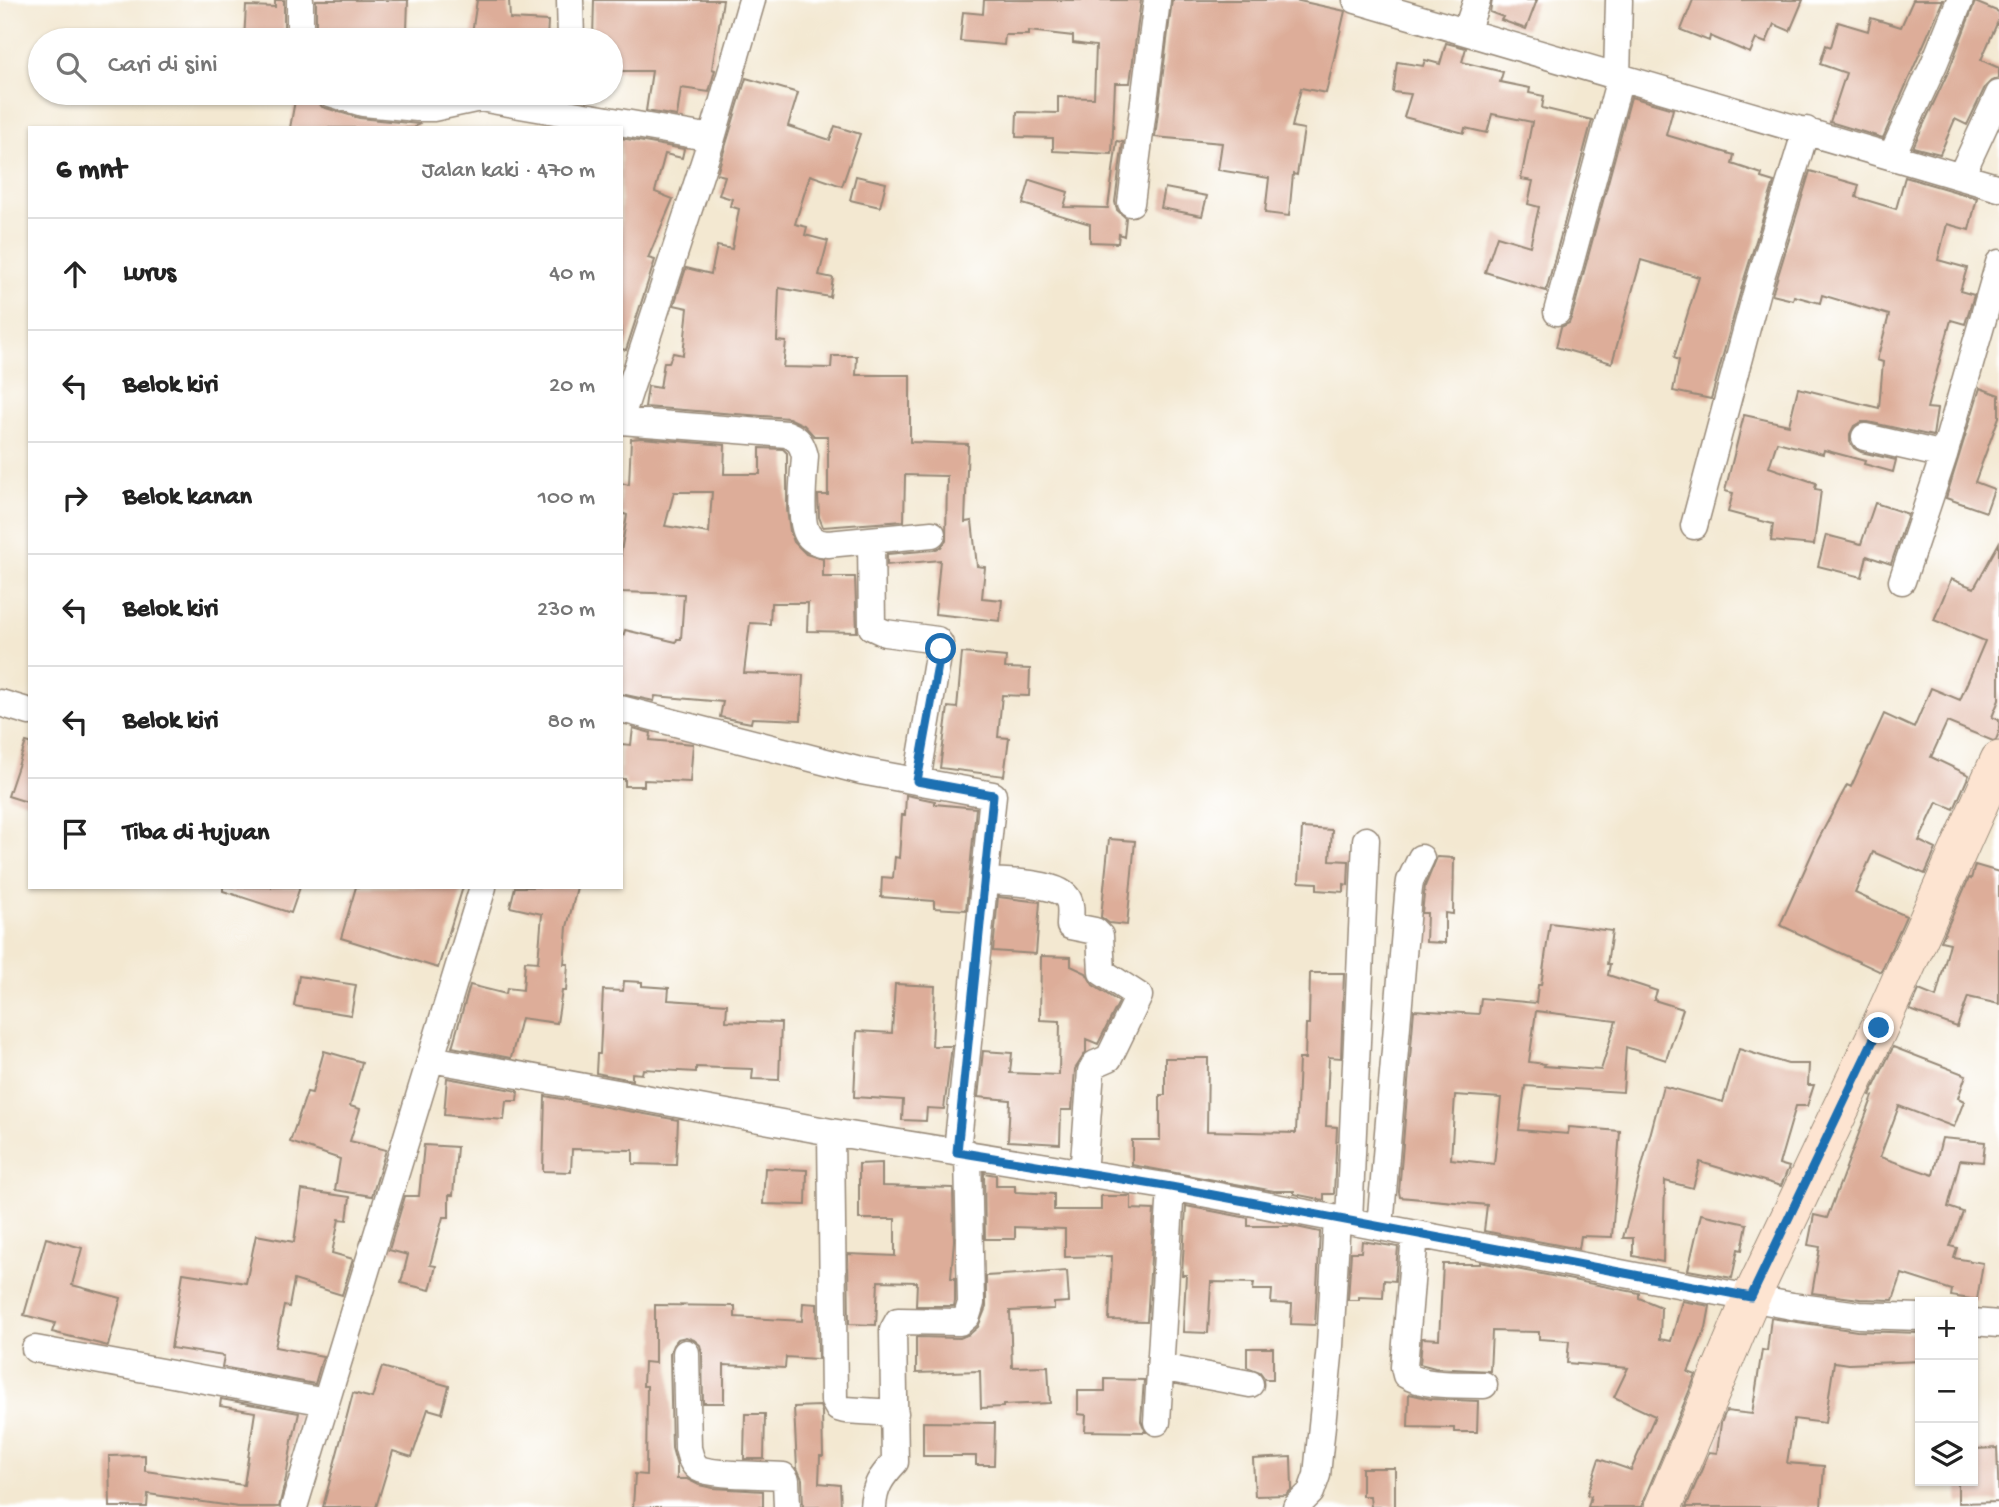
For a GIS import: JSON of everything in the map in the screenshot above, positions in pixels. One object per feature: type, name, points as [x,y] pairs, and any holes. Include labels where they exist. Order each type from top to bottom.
[{"type":"street","points":[[300,0],[300,28]]},
{"type":"street","points":[[569,0],[570,28]]},
{"type":"street","points":[[623,413],[712,138],[752,0]]},
{"type":"street","points":[[1131,203],[1157,0]]},
{"type":"street","points":[[1356,0],[1999,187]]},
{"type":"street","points":[[1466,32],[1477,0]]},
{"type":"street","points":[[1557,312],[1619,78],[1619,0]]},
{"type":"street","points":[[1892,155],[1960,0]]},
{"type":"street","points":[[1961,176],[1999,94]]},
{"type":"street","points":[[379,105],[433,108],[447,105]]},
{"type":"street","points":[[580,105],[712,138]]},
{"type":"street","points":[[1695,526],[1760,278],[1806,130]]},
{"type":"street","points":[[1902,581],[1944,454],[1999,262]]},
{"type":"street","points":[[623,419],[787,434],[795,437],[799,440],[804,456],[803,522],[807,534],[815,542],[828,544],[932,534]]},
{"type":"street","points":[[1865,437],[1944,454]]},
{"type":"street","points":[[871,541],[872,627],[885,633],[937,640],[940,644],[917,781]]},
{"type":"street","points":[[0,703],[28,711]]},
{"type":"street","points":[[623,710],[861,772],[993,795],[963,1152],[971,1303],[967,1316],[960,1322],[898,1321],[893,1330],[895,1462],[879,1480],[873,1507]]},
{"type":"street","points":[[1663,1507],[1751,1297],[1879,1028],[1999,760]]},
{"type":"street","points":[[1296,1507],[1311,1492],[1317,1475],[1343,1220],[1366,840]]},
{"type":"street","points":[[1380,1227],[1408,896],[1410,881],[1421,858]]},
{"type":"street","points":[[985,881],[1046,886],[1062,892],[1069,901],[1070,926],[1095,930],[1100,936],[1102,972],[1139,996],[1110,1058],[1095,1064],[1091,1071],[1083,1174]]},
{"type":"street","points":[[294,1507],[481,889]]},
{"type":"street","points":[[430,1059],[831,1132],[1171,1187],[1792,1306],[1858,1315],[1915,1317]]},
{"type":"street","points":[[831,1132],[834,1401],[838,1408],[845,1410],[895,1413]]},
{"type":"street","points":[[1157,1422],[1171,1187]]},
{"type":"street","points":[[1415,1234],[1404,1367],[1406,1376],[1424,1382],[1484,1385]]},
{"type":"street","points":[[1978,1322],[1999,1324]]},
{"type":"street","points":[[35,1349],[326,1402]]},
{"type":"street","points":[[686,1353],[688,1448],[691,1460],[698,1468],[712,1471],[783,1476],[786,1480],[787,1507]]},
{"type":"street","points":[[1160,1367],[1250,1384]]},
{"type":"building","points":[[275,0],[284,0],[284,28],[245,28],[246,6],[275,7]]},
{"type":"building","points":[[316,0],[408,0],[407,28],[316,28]]},
{"type":"building","points":[[477,0],[509,0],[510,19],[548,21],[548,28],[473,28]]},
{"type":"building","points":[[594,0],[723,0],[712,69],[715,70],[709,92],[681,88],[677,116],[646,111],[652,71],[623,71],[623,28],[593,28]]},
{"type":"building","points":[[984,0],[1141,0],[1130,83],[1115,83],[1112,154],[1053,151],[1053,138],[1016,137],[1017,112],[1058,113],[1058,97],[1094,98],[1096,46],[1073,43],[1073,36],[1029,31],[1029,35],[1005,35],[1004,45],[960,41],[963,12],[983,14]]},
{"type":"building","points":[[1172,0],[1295,0],[1345,11],[1326,93],[1301,88],[1292,127],[1304,129],[1297,175],[1293,174],[1289,216],[1265,213],[1269,178],[1218,170],[1222,143],[1155,137]]},
{"type":"building","points":[[1492,0],[1537,0],[1526,29],[1501,20],[1503,17],[1490,12]]},
{"type":"building","points":[[1693,0],[1803,0],[1790,31],[1774,24],[1766,43],[1756,39],[1750,53],[1710,36],[1709,41],[1681,30]]},
{"type":"building","points":[[1913,0],[1943,0],[1883,138],[1830,122],[1846,73],[1820,64],[1826,45],[1831,47],[1838,22],[1868,31],[1871,18],[1901,27]]},
{"type":"building","points":[[1975,2],[1999,12],[1999,19],[1981,60],[1999,68],[1999,78],[1985,87],[1967,125],[1955,119],[1940,154],[1913,147],[1949,70]]},
{"type":"building","points":[[1446,43],[1466,48],[1462,62],[1503,72],[1500,82],[1530,88],[1529,93],[1544,96],[1542,108],[1592,120],[1546,291],[1485,272],[1497,236],[1530,246],[1539,207],[1528,204],[1533,181],[1521,179],[1532,122],[1492,114],[1487,133],[1465,128],[1464,133],[1404,117],[1411,94],[1393,92],[1397,62],[1423,66],[1425,60],[1440,64]]},
{"type":"building","points":[[746,78],[798,93],[788,126],[830,140],[835,126],[860,134],[842,186],[810,175],[795,224],[807,227],[805,235],[828,241],[819,275],[833,278],[830,297],[779,288],[777,341],[786,342],[783,367],[831,368],[832,356],[857,356],[856,375],[910,375],[910,442],[968,444],[965,522],[972,521],[977,566],[985,567],[982,598],[1002,600],[1000,621],[935,614],[940,560],[887,565],[887,554],[934,550],[946,541],[947,476],[905,475],[904,521],[823,527],[819,517],[818,495],[828,495],[828,436],[814,436],[804,425],[789,418],[645,407],[648,386],[660,388],[664,362],[669,362],[673,353],[683,355],[688,308],[674,305],[686,268],[711,274],[717,246],[732,249],[739,209],[730,206],[732,199],[719,195],[725,176],[717,174]]},
{"type":"building","points":[[1631,97],[1673,109],[1666,135],[1734,155],[1732,164],[1762,174],[1761,178],[1774,182],[1711,399],[1673,391],[1679,360],[1674,358],[1699,277],[1641,260],[1612,363],[1556,347],[1561,327],[1569,323],[1572,316]]},
{"type":"building","points":[[294,105],[320,105],[359,118],[419,124],[416,126],[290,126]]},
{"type":"building","points":[[623,138],[684,149],[682,158],[665,154],[655,192],[673,199],[648,258],[655,260],[626,350],[623,349]]},
{"type":"building","points":[[1117,141],[1123,142],[1115,202],[1117,210],[1126,218],[1124,236],[1119,234],[1118,243],[1090,242],[1090,224],[1023,204],[1030,180],[1068,192],[1064,207],[1108,208]]},
{"type":"building","points":[[1810,171],[1859,185],[1856,197],[1896,209],[1905,177],[1977,198],[1969,230],[1947,224],[1938,260],[1967,268],[1960,291],[1974,295],[1965,324],[1951,320],[1927,408],[1937,409],[1933,436],[1868,422],[1854,426],[1850,442],[1854,448],[1896,460],[1893,472],[1824,450],[1823,454],[1777,442],[1769,467],[1816,483],[1815,489],[1821,490],[1814,545],[1771,541],[1773,524],[1728,512],[1733,493],[1725,491],[1744,415],[1789,425],[1798,388],[1879,408],[1883,362],[1877,360],[1889,315],[1822,295],[1820,303],[1794,296],[1793,300],[1772,295]]},
{"type":"building","points":[[856,176],[886,183],[880,207],[850,200]]},
{"type":"building","points":[[1165,188],[1207,196],[1202,216],[1161,208]]},
{"type":"building","points":[[1980,388],[1999,395],[1999,417],[1975,482],[1994,489],[1986,512],[1946,498]]},
{"type":"building","points":[[631,439],[725,445],[724,474],[760,474],[760,448],[783,449],[787,453],[787,510],[794,542],[806,554],[823,559],[823,577],[855,577],[857,632],[807,631],[808,603],[771,603],[770,624],[750,623],[744,673],[803,675],[801,720],[752,718],[751,723],[720,717],[723,702],[655,696],[654,701],[623,694],[625,630],[676,642],[681,639],[684,594],[623,592],[623,540],[627,515],[623,514],[623,484],[629,485]],"holes":[[[674,492],[712,492],[709,533],[665,526]]]},
{"type":"building","points":[[1875,503],[1908,514],[1891,564],[1867,556],[1862,577],[1818,566],[1826,535],[1861,544]]},
{"type":"building","points":[[1999,543],[1999,700],[1992,717],[1999,720],[1999,732],[1993,741],[1947,722],[1931,757],[1969,775],[1954,809],[1937,802],[1919,841],[1936,849],[1925,874],[1873,852],[1855,893],[1906,916],[1881,972],[1780,925],[1818,840],[1847,785],[1851,787],[1884,714],[1914,728],[1931,688],[1960,700],[1985,641],[1934,620],[1951,579],[1974,588]]},
{"type":"building","points":[[962,653],[1006,657],[1005,668],[1030,669],[1029,696],[1002,695],[998,737],[1009,738],[1004,776],[940,768],[948,707],[957,708]]},
{"type":"building","points":[[633,728],[651,733],[650,740],[693,744],[690,782],[644,780],[644,786],[625,786],[623,744],[631,745]]},
{"type":"building","points":[[26,742],[28,742],[28,802],[8,796]]},
{"type":"building","points":[[906,795],[935,801],[935,804],[976,808],[966,910],[934,908],[934,901],[881,897],[882,877],[893,878],[895,857],[899,858]]},
{"type":"building","points":[[1302,828],[1332,830],[1330,860],[1349,861],[1348,885],[1344,884],[1344,892],[1317,890],[1317,883],[1299,882]]},
{"type":"building","points":[[1109,839],[1135,841],[1127,925],[1109,923],[1101,917]]},
{"type":"building","points":[[1437,857],[1454,858],[1453,914],[1445,913],[1445,943],[1426,942],[1427,913],[1422,913],[1425,886]]},
{"type":"building","points":[[1975,865],[1999,872],[1999,1004],[1968,997],[1957,1027],[1910,1010],[1919,990],[1936,997],[1950,943],[1941,941]]},
{"type":"building","points":[[223,889],[299,889],[291,913]]},
{"type":"building","points":[[355,889],[462,889],[438,968],[341,938]]},
{"type":"building","points":[[514,889],[576,889],[567,927],[564,964],[568,964],[566,991],[562,991],[557,1023],[521,1018],[511,1058],[452,1047],[470,985],[506,994],[507,988],[523,990],[525,961],[538,962],[542,914],[510,907]]},
{"type":"building","points":[[998,897],[1040,902],[1036,954],[993,951]]},
{"type":"building","points":[[1550,923],[1612,931],[1608,975],[1657,991],[1654,1000],[1683,1009],[1666,1060],[1626,1047],[1623,1092],[1525,1086],[1519,1130],[1568,1134],[1569,1127],[1620,1131],[1612,1237],[1581,1236],[1579,1249],[1484,1231],[1487,1205],[1400,1197],[1399,1192],[1414,1010],[1479,1014],[1481,998],[1536,1003],[1538,985],[1541,985]],"holes":[[[1536,1011],[1616,1021],[1601,1070],[1544,1066],[1545,1064],[1529,1062]],[[1455,1095],[1501,1098],[1494,1164],[1451,1159]]]},
{"type":"building","points":[[1041,956],[1071,957],[1071,966],[1086,973],[1093,985],[1119,1002],[1098,1044],[1086,1039],[1086,1052],[1075,1069],[1072,1110],[1061,1110],[1060,1144],[1008,1141],[1010,1100],[978,1097],[983,1051],[1012,1053],[1010,1073],[1059,1075],[1060,1021],[1040,1020]]},
{"type":"building","points":[[1310,973],[1344,973],[1341,1058],[1329,1057],[1326,1126],[1337,1127],[1334,1194],[1324,1194],[1324,1200],[1294,1194],[1294,1191],[1274,1191],[1132,1165],[1132,1140],[1160,1140],[1160,1095],[1165,1095],[1165,1058],[1208,1058],[1207,1131],[1296,1133],[1299,1059],[1305,1059]]},
{"type":"building","points":[[299,976],[356,985],[351,1015],[294,1006]]},
{"type":"building","points":[[624,981],[642,982],[642,986],[669,988],[668,1000],[727,1004],[726,1021],[781,1023],[779,1080],[752,1079],[753,1069],[696,1067],[696,1072],[643,1069],[642,1074],[632,1073],[632,1080],[596,1073],[597,1054],[600,1054],[603,990],[623,991]]},
{"type":"building","points":[[895,984],[935,986],[932,1046],[952,1046],[944,1109],[927,1108],[926,1121],[902,1120],[903,1100],[854,1097],[857,1031],[892,1033]]},
{"type":"building","points":[[1893,1047],[1966,1075],[1958,1098],[1964,1101],[1954,1127],[1899,1106],[1880,1157],[1933,1175],[1942,1138],[1985,1142],[1983,1162],[1960,1160],[1948,1207],[1963,1212],[1950,1246],[1957,1248],[1954,1258],[1983,1263],[1977,1297],[1951,1296],[1952,1290],[1902,1274],[1893,1300],[1812,1293],[1820,1247],[1808,1245],[1814,1215],[1827,1218],[1873,1096],[1870,1095]]},
{"type":"building","points":[[1739,1049],[1788,1064],[1809,1064],[1808,1085],[1814,1085],[1807,1106],[1796,1106],[1779,1164],[1789,1167],[1781,1186],[1700,1162],[1693,1188],[1665,1181],[1663,1262],[1633,1256],[1633,1238],[1623,1238],[1663,1086],[1723,1102]]},
{"type":"building","points":[[324,1051],[362,1062],[350,1106],[360,1109],[350,1141],[386,1150],[372,1196],[335,1190],[340,1159],[290,1142],[307,1092],[312,1093]]},
{"type":"building","points":[[447,1078],[518,1091],[517,1101],[506,1101],[504,1120],[444,1115]]},
{"type":"building","points":[[545,1096],[678,1120],[676,1165],[633,1164],[633,1150],[572,1149],[571,1172],[543,1171]]},
{"type":"building","points":[[424,1145],[457,1147],[453,1195],[449,1195],[449,1217],[443,1217],[430,1265],[436,1266],[430,1290],[401,1283],[408,1255],[389,1250],[405,1196],[419,1196]]},
{"type":"building","points":[[882,1163],[882,1186],[953,1188],[954,1240],[951,1278],[955,1278],[954,1306],[916,1306],[917,1282],[878,1281],[876,1325],[849,1324],[848,1254],[895,1256],[895,1219],[859,1219],[859,1164]]},
{"type":"building","points":[[765,1168],[807,1170],[806,1205],[763,1204]]},
{"type":"building","points":[[984,1173],[996,1175],[996,1186],[1015,1186],[1015,1192],[1054,1194],[1054,1210],[1101,1210],[1101,1196],[1131,1196],[1131,1209],[1154,1210],[1147,1321],[1109,1320],[1112,1256],[1065,1257],[1065,1229],[1015,1227],[1015,1239],[985,1239]]},
{"type":"building","points":[[302,1190],[350,1197],[347,1220],[339,1219],[332,1253],[353,1259],[342,1295],[294,1280],[289,1307],[284,1306],[275,1347],[323,1356],[315,1384],[222,1367],[224,1356],[171,1348],[183,1273],[246,1283],[256,1235],[294,1242]]},
{"type":"building","points":[[1186,1206],[1248,1218],[1248,1226],[1292,1226],[1320,1232],[1315,1325],[1291,1324],[1292,1304],[1271,1303],[1272,1290],[1253,1290],[1254,1283],[1211,1282],[1208,1333],[1183,1332],[1186,1275],[1182,1275]]},
{"type":"building","points":[[1701,1214],[1747,1224],[1742,1250],[1738,1249],[1732,1278],[1688,1270]]},
{"type":"building","points":[[46,1238],[82,1248],[72,1285],[121,1298],[108,1346],[52,1332],[55,1323],[24,1315]]},
{"type":"building","points":[[1362,1241],[1398,1247],[1395,1281],[1384,1280],[1383,1298],[1359,1297],[1359,1300],[1348,1300],[1351,1252],[1361,1252]]},
{"type":"building","points":[[1480,1262],[1639,1293],[1639,1298],[1661,1307],[1660,1339],[1671,1341],[1682,1301],[1710,1306],[1706,1328],[1688,1372],[1696,1375],[1642,1507],[1588,1507],[1591,1496],[1587,1495],[1599,1459],[1631,1470],[1655,1416],[1614,1397],[1628,1368],[1567,1363],[1569,1341],[1539,1339],[1539,1332],[1492,1331],[1490,1371],[1435,1368],[1420,1364],[1422,1338],[1439,1339],[1443,1264]]},
{"type":"building","points":[[1067,1271],[1069,1302],[1054,1303],[1054,1309],[1010,1311],[1012,1367],[1048,1366],[1050,1403],[981,1408],[980,1371],[916,1373],[916,1337],[960,1338],[978,1327],[986,1307],[986,1276]]},
{"type":"building","points":[[803,1303],[817,1304],[818,1359],[786,1357],[785,1368],[724,1365],[724,1403],[703,1403],[700,1345],[686,1337],[678,1339],[670,1353],[672,1448],[677,1479],[687,1479],[713,1488],[763,1491],[763,1507],[633,1507],[635,1474],[646,1475],[647,1386],[643,1386],[644,1362],[655,1363],[655,1305],[735,1306],[735,1317],[802,1321]]},
{"type":"building","points":[[1771,1318],[1857,1331],[1915,1333],[1915,1361],[1848,1364],[1834,1362],[1825,1423],[1794,1419],[1787,1463],[1824,1466],[1821,1507],[1686,1507],[1709,1452],[1717,1453],[1721,1423],[1726,1411],[1752,1414],[1762,1350],[1767,1351]]},
{"type":"building","points":[[1247,1348],[1273,1348],[1273,1379],[1265,1379],[1260,1372],[1247,1367]]},
{"type":"building","points":[[382,1367],[449,1386],[442,1413],[428,1409],[412,1457],[393,1451],[376,1507],[323,1507],[353,1393],[372,1398]]},
{"type":"building","points":[[1105,1379],[1144,1380],[1141,1421],[1146,1432],[1085,1431],[1086,1415],[1078,1414],[1078,1391],[1105,1391]]},
{"type":"building","points":[[1409,1394],[1431,1399],[1478,1401],[1477,1432],[1454,1432],[1454,1428],[1408,1427]]},
{"type":"building","points":[[221,1399],[299,1413],[279,1507],[238,1507],[148,1494],[147,1507],[110,1507],[109,1456],[145,1455],[145,1471],[244,1485],[255,1412],[220,1406]]},
{"type":"building","points":[[820,1406],[823,1456],[820,1456],[819,1483],[840,1485],[841,1507],[803,1507],[802,1479],[797,1468],[794,1407]]},
{"type":"building","points":[[745,1414],[765,1414],[764,1459],[744,1459]]},
{"type":"building","points":[[923,1422],[995,1423],[994,1465],[976,1465],[976,1456],[923,1456]]},
{"type":"building","points":[[1997,1448],[1999,1502],[1958,1503],[1958,1486],[1978,1486],[1978,1449]]},
{"type":"building","points":[[1291,1457],[1292,1489],[1286,1495],[1255,1496],[1253,1459]]},
{"type":"building","points":[[1362,1468],[1395,1468],[1395,1507],[1371,1507],[1370,1496],[1362,1496]]},
{"type":"route","points":[[941,649],[917,781],[993,795],[957,1152],[1171,1187],[1751,1297],[1879,1028]]}]
